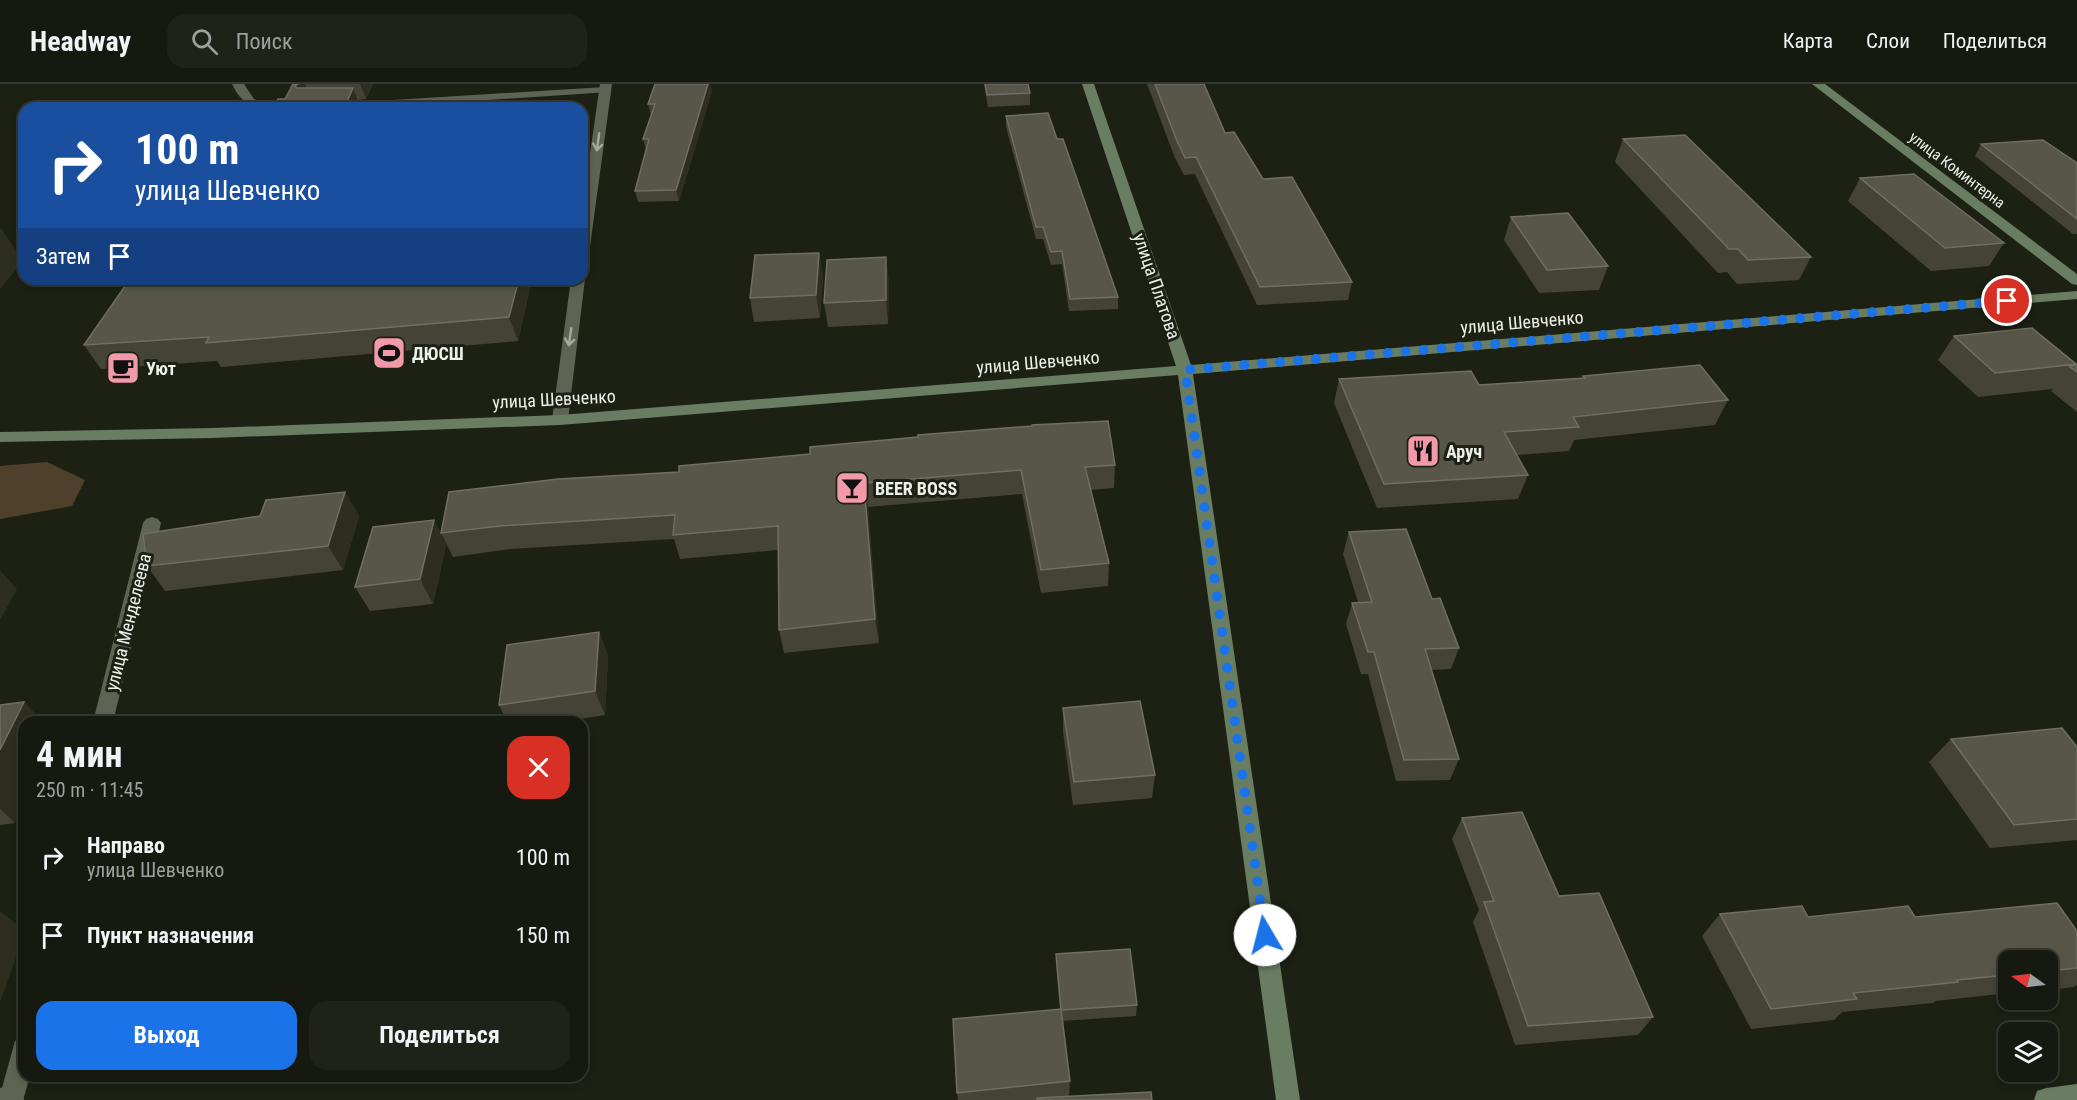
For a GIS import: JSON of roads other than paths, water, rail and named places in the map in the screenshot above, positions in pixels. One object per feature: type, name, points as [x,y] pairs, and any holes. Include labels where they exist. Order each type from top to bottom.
[{"type":"street","points":[[238,84],[242,95],[250,102]]},
{"type":"street","name":"улица Платова","points":[[1088,84],[1185,370],[1288,1100]]},
{"type":"street","name":"улица Коминтерна","points":[[1818,84],[2077,281]]},
{"type":"street","points":[[396,102],[605,87],[588,210]]},
{"type":"street","points":[[560,420],[578,285]]},
{"type":"street","name":"улица Шевченко","points":[[0,437],[212,433],[560,420],[2077,295]]},
{"type":"street","name":"улица Менделеева","points":[[105,716],[152,523]]},
{"type":"street","points":[[8,1099],[18,1068]]},
{"type":"street","points":[[2046,1100],[2077,1096]]},
{"type":"place","name":"ДЮСШ","points":[[389,353]]},
{"type":"place","name":"Уют","points":[[123,368]]},
{"type":"place","name":"Аруч","points":[[1423,451]]},
{"type":"place","name":"BEER BOSS","points":[[852,488]]}]
